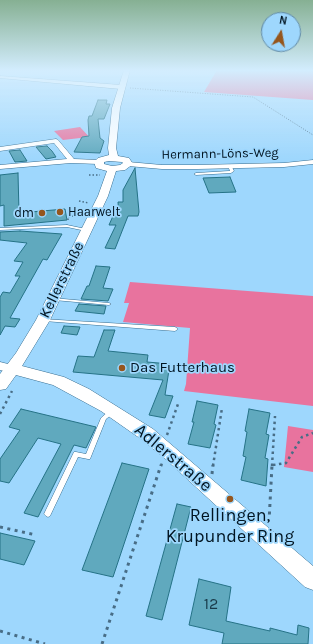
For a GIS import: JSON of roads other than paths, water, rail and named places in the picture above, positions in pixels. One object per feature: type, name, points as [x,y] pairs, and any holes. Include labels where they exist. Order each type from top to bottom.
[{"type":"main road","points":[[114,158],[112,148],[118,100]]},
{"type":"main road","points":[[114,158],[126,160],[128,164],[122,168],[112,169],[99,166],[99,162],[105,159],[114,158]]},
{"type":"main road","name":"Kellerstraße","points":[[7,386],[6,368],[22,356],[43,320],[103,196],[112,169]]},
{"type":"main road","name":"Adlerstraße","points":[[6,368],[58,381],[83,393],[113,411],[167,450],[313,580]]},
{"type":"street","points":[[0,149],[56,141],[70,158],[70,161]]},
{"type":"street","points":[[0,167],[70,161],[99,162]]},
{"type":"street","name":"Hermann-Löns-Weg","points":[[128,164],[162,167],[284,165],[313,162]]},
{"type":"lane","points":[[196,174],[230,172],[232,171],[230,166]]},
{"type":"lane","points":[[0,229],[67,226],[86,230]]},
{"type":"lane","points":[[53,299],[109,304]]},
{"type":"lane","points":[[43,320],[175,329]]},
{"type":"lane","points":[[48,514],[76,454],[88,457],[104,418],[113,411]]},
{"type":"place","name":"Haarwelt","points":[[60,212]]},
{"type":"place","name":"dm","points":[[42,213]]},
{"type":"place","name":"Das Futterhaus","points":[[122,368]]},
{"type":"place","name":"Rellingen, Krupunder Ring","points":[[230,499]]}]
